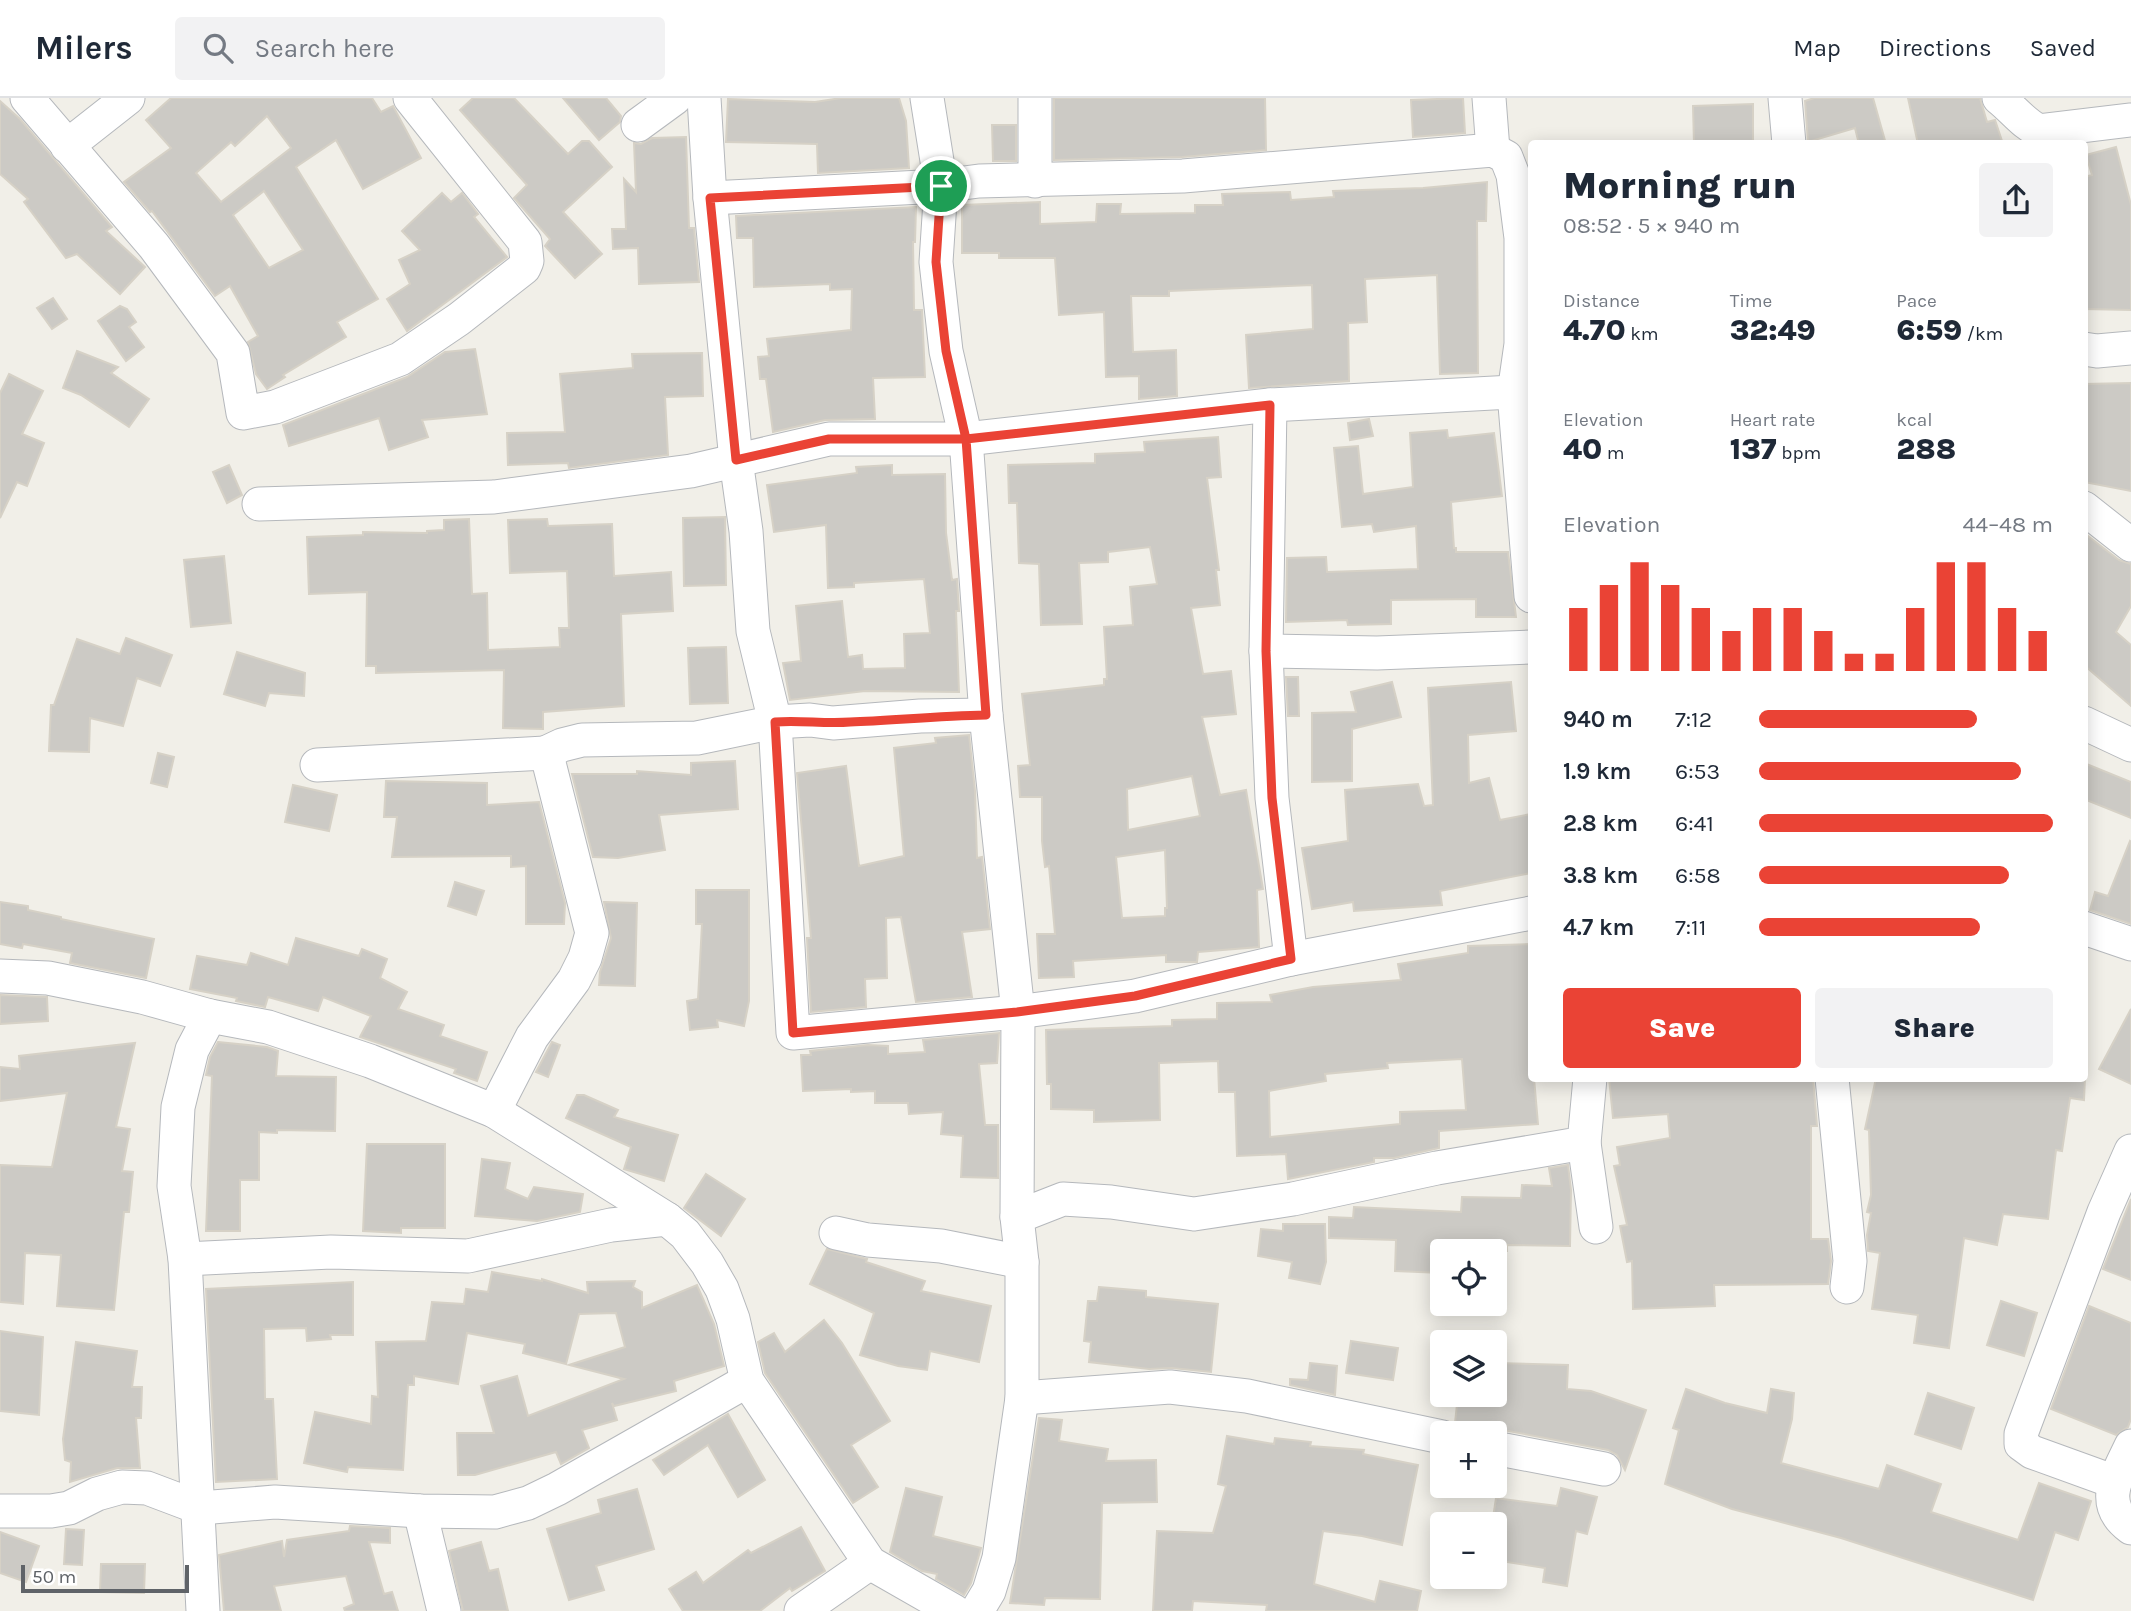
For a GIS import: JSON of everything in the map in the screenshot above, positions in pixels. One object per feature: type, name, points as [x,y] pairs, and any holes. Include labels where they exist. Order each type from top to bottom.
[{"type":"street","points":[[27,98],[153,246],[233,353],[243,413],[275,407],[400,359],[524,268],[527,261],[525,242],[410,98]]},
{"type":"street","points":[[67,146],[128,98]]},
{"type":"street","points":[[638,125],[675,98]]},
{"type":"street","points":[[704,98],[710,198],[736,460],[746,531],[753,631],[775,722],[793,1033],[1017,1012],[1135,996],[1291,959],[1528,914]]},
{"type":"street","points":[[927,98],[941,186],[936,262],[946,351],[966,439],[986,715],[1017,1012],[1017,1217],[1022,1262],[1022,1398],[999,1558],[989,1591],[976,1611]]},
{"type":"street","points":[[1035,98],[1035,181]]},
{"type":"street","points":[[1489,98],[1493,150]]},
{"type":"street","points":[[1786,98],[1789,140]]},
{"type":"street","points":[[1999,98],[2021,115],[2027,125],[2039,131],[2131,120]]},
{"type":"street","points":[[710,198],[941,186],[979,181],[1183,176],[1493,150],[1507,158],[1526,238],[1521,344],[1528,528]]},
{"type":"street","points":[[2088,350],[2131,348]]},
{"type":"street","points":[[259,504],[494,497],[691,471],[829,439],[966,439],[1270,405],[1522,392]]},
{"type":"street","points":[[1270,405],[1266,651],[1272,798],[1291,959]]},
{"type":"street","points":[[2088,512],[2131,545]]},
{"type":"street","points":[[1266,651],[1377,653],[1528,648]]},
{"type":"street","points":[[317,765],[545,753],[582,740],[697,738],[775,722],[810,720],[833,723],[920,716],[986,715]]},
{"type":"street","points":[[2088,725],[2131,744]]},
{"type":"street","points":[[494,1111],[532,1037],[574,980],[585,958],[592,933],[549,763],[550,757],[545,753]]},
{"type":"street","points":[[2088,929],[2131,944]]},
{"type":"street","points":[[0,976],[48,978],[142,997],[210,1016],[268,1027],[370,1061],[494,1111],[667,1219],[685,1234],[722,1289],[733,1319],[747,1381],[870,1563],[954,1611]]},
{"type":"street","points":[[203,1611],[200,1508],[185,1259],[174,1186],[178,1107],[192,1050],[210,1016]]},
{"type":"street","points":[[1590,1082],[1584,1143],[1596,1227]]},
{"type":"street","points":[[1832,1082],[1850,1261],[1847,1287]]},
{"type":"street","points":[[1017,1217],[1063,1199],[1111,1202],[1194,1214],[1293,1199],[1437,1168],[1584,1143]]},
{"type":"street","points":[[2115,1482],[2032,1452],[2021,1444],[2021,1434],[2104,1212],[2131,1151]]},
{"type":"street","points":[[185,1259],[331,1252],[468,1256],[611,1225],[667,1219]]},
{"type":"street","points":[[836,1233],[867,1240],[941,1246],[1022,1262]]},
{"type":"street","points":[[0,1511],[51,1511],[69,1508],[97,1494],[122,1487],[147,1488],[200,1508],[275,1502],[421,1511],[495,1512],[528,1503],[747,1381]]},
{"type":"street","points":[[1022,1398],[1170,1387],[1247,1396],[1430,1434]]},
{"type":"street","points":[[2131,1447],[2115,1482],[2114,1507],[2118,1518],[2131,1528]]},
{"type":"street","points":[[1507,1450],[1604,1469]]},
{"type":"street","points":[[421,1511],[444,1611]]},
{"type":"street","points":[[801,1611],[870,1563]]},
{"type":"building","points":[[171,98],[372,98],[381,112],[393,106],[421,158],[363,189],[336,140],[296,167],[378,299],[337,322],[346,337],[283,375],[285,377],[267,389],[256,374],[248,342],[258,336],[230,286],[215,296],[152,211],[150,212],[124,182],[171,148],[146,120]],"holes":[[[267,116],[291,148],[221,202],[196,173],[231,142],[235,146]],[[264,191],[303,250],[269,268],[233,215]]]},
{"type":"building","points":[[473,98],[514,98],[568,154],[582,141],[589,141],[612,167],[563,212],[602,254],[575,278],[545,246],[550,239],[514,198],[527,185],[460,110]]},
{"type":"building","points":[[563,98],[606,98],[621,116],[620,122],[599,140]]},
{"type":"building","points":[[841,98],[899,98],[906,121],[909,168],[818,173],[817,144],[726,142],[728,99],[815,102]]},
{"type":"building","points":[[1054,98],[1265,98],[1266,150],[1182,157],[1054,160]]},
{"type":"building","points":[[1463,98],[1465,133],[1413,137],[1411,100]]},
{"type":"building","points":[[1814,98],[1873,98],[1885,140],[1858,140],[1855,128],[1808,140],[1805,101]]},
{"type":"building","points":[[1908,98],[1980,98],[1987,122],[1995,120],[2002,140],[1917,140]]},
{"type":"building","points":[[0,101],[20,119],[112,227],[106,231],[145,267],[120,294],[77,254],[66,258],[24,202],[28,199],[0,174]]},
{"type":"building","points":[[1753,104],[1753,140],[1694,140],[1693,106]]},
{"type":"building","points":[[992,125],[1016,125],[1016,161],[993,161]]},
{"type":"building","points":[[686,137],[689,228],[694,228],[699,282],[639,284],[638,248],[613,249],[612,229],[626,229],[624,179],[636,192],[634,143],[641,144],[652,138]]},
{"type":"building","points":[[2116,147],[2131,205],[2131,310],[2088,309],[2088,176],[2092,175],[2088,154]]},
{"type":"building","points":[[1487,182],[1486,221],[1477,221],[1478,373],[1440,374],[1437,275],[1365,279],[1367,322],[1348,323],[1349,381],[1249,388],[1246,335],[1313,329],[1312,285],[1169,291],[1169,296],[1131,296],[1133,352],[1176,350],[1177,396],[1139,399],[1139,376],[1106,377],[1104,312],[1059,315],[1055,258],[999,258],[999,253],[962,253],[962,205],[1040,202],[1040,224],[1096,222],[1097,204],[1121,204],[1120,214],[1195,213],[1195,205],[1223,205],[1222,194],[1290,192],[1291,200],[1334,197],[1333,191],[1423,188]]},
{"type":"building","points":[[442,193],[451,202],[462,193],[478,214],[474,217],[507,257],[407,331],[387,299],[410,284],[399,260],[420,250],[402,231]]},
{"type":"building","points":[[916,207],[913,242],[914,310],[922,310],[925,377],[873,378],[875,419],[825,420],[773,432],[766,379],[760,379],[758,357],[769,356],[767,339],[851,330],[852,289],[830,290],[830,284],[754,287],[753,238],[737,238],[736,216]]},
{"type":"building","points":[[53,298],[67,319],[52,329],[37,308]]},
{"type":"building","points":[[120,306],[127,309],[136,322],[129,327],[144,347],[126,361],[98,321]]},
{"type":"building","points":[[475,349],[487,414],[422,420],[428,437],[389,450],[379,418],[289,446],[283,425],[407,377],[445,352]]},
{"type":"building","points":[[77,351],[118,367],[111,373],[149,399],[129,427],[81,395],[63,388]]},
{"type":"building","points":[[702,353],[703,396],[665,397],[668,455],[569,468],[568,463],[508,465],[507,433],[565,432],[560,374],[633,368],[632,354]]},
{"type":"building","points":[[9,374],[43,391],[22,434],[44,443],[27,486],[17,482],[0,518],[0,393]]},
{"type":"building","points":[[2131,383],[2131,491],[2088,483],[2088,384]]},
{"type":"building","points":[[1369,419],[1373,436],[1350,440],[1348,423]]},
{"type":"building","points":[[1447,430],[1448,438],[1494,433],[1502,496],[1451,502],[1454,548],[1456,552],[1508,552],[1516,617],[1476,617],[1476,599],[1391,600],[1391,624],[1348,625],[1347,620],[1286,622],[1287,558],[1326,557],[1327,572],[1418,569],[1416,526],[1374,532],[1372,524],[1342,527],[1334,448],[1358,446],[1363,494],[1413,487],[1410,433]]},
{"type":"building","points":[[1218,437],[1221,477],[1207,478],[1219,570],[1216,570],[1220,605],[1191,608],[1203,674],[1231,671],[1236,714],[1202,717],[1220,795],[1246,790],[1263,889],[1257,890],[1259,947],[1198,952],[1197,962],[1166,962],[1166,955],[1073,961],[1074,977],[1039,978],[1037,934],[1055,934],[1049,866],[1045,867],[1042,841],[1042,797],[1020,797],[1018,766],[1030,765],[1022,694],[1104,685],[1104,679],[1107,679],[1104,627],[1133,625],[1130,587],[1157,584],[1150,547],[1108,552],[1108,562],[1079,563],[1082,624],[1041,625],[1039,564],[1019,563],[1017,503],[1009,503],[1008,465],[1095,463],[1095,454],[1145,452],[1144,442]],"holes":[[[1192,776],[1200,816],[1128,830],[1127,789]],[[1165,850],[1165,916],[1122,918],[1116,857]]]},
{"type":"building","points":[[229,465],[242,495],[227,503],[213,472]]},
{"type":"building","points":[[892,465],[892,475],[945,474],[946,533],[952,580],[957,579],[959,692],[865,691],[790,700],[783,663],[801,661],[796,606],[842,601],[848,657],[862,655],[863,669],[905,668],[904,634],[930,633],[924,579],[854,583],[854,587],[828,588],[826,525],[774,532],[767,485],[857,473],[856,467]]},
{"type":"building","points":[[725,517],[726,585],[684,586],[683,518]]},
{"type":"building","points":[[469,519],[472,594],[487,593],[488,650],[560,647],[559,628],[569,628],[567,571],[510,573],[508,520],[547,519],[548,526],[612,524],[614,576],[671,572],[673,611],[621,614],[624,706],[543,712],[543,729],[503,728],[504,670],[376,673],[376,666],[366,666],[367,592],[309,594],[307,537],[363,535],[363,532],[427,533],[444,530],[444,520]]},
{"type":"building","points":[[2088,536],[2119,560],[2131,564],[2131,606],[2116,632],[2131,645],[2131,706],[2088,668]]},
{"type":"building","points":[[224,556],[231,623],[191,627],[184,560]]},
{"type":"building","points":[[126,638],[172,655],[160,686],[137,678],[123,726],[90,718],[89,752],[49,751],[51,705],[54,705],[77,639],[120,654]]},
{"type":"building","points":[[726,647],[728,703],[690,704],[688,648]]},
{"type":"building","points":[[237,652],[305,673],[304,696],[269,693],[265,706],[224,694]]},
{"type":"building","points":[[1286,677],[1298,677],[1299,716],[1288,716]]},
{"type":"building","points":[[1392,682],[1401,717],[1352,729],[1352,781],[1312,782],[1312,713],[1356,712],[1351,692]]},
{"type":"building","points":[[1511,682],[1516,731],[1468,735],[1469,783],[1489,778],[1500,820],[1528,815],[1528,874],[1440,891],[1442,905],[1354,911],[1353,902],[1312,909],[1302,848],[1348,841],[1345,790],[1418,784],[1424,806],[1433,805],[1428,688]]},
{"type":"building","points":[[969,735],[975,791],[977,858],[982,857],[990,929],[962,932],[972,997],[916,1002],[901,917],[886,918],[887,978],[865,979],[866,1007],[811,1012],[807,938],[811,938],[797,773],[846,766],[859,866],[904,856],[894,748],[936,743],[935,738]]},
{"type":"building","points":[[158,753],[174,757],[167,787],[151,783]]},
{"type":"building","points":[[735,761],[738,809],[659,815],[665,850],[618,858],[593,857],[572,774],[637,774],[637,771],[691,775],[691,763]]},
{"type":"building","points":[[2088,765],[2131,782],[2131,818],[2088,801]]},
{"type":"building","points":[[386,781],[487,783],[487,805],[539,802],[565,903],[564,924],[526,924],[526,866],[511,867],[511,856],[392,857],[397,817],[384,817]]},
{"type":"building","points":[[293,785],[337,795],[329,831],[285,822]]},
{"type":"building","points":[[2130,841],[2131,924],[2090,910],[2095,892],[2108,896]]},
{"type":"building","points":[[455,882],[484,891],[476,915],[448,906]]},
{"type":"building","points":[[696,890],[749,890],[749,1001],[744,1026],[717,1020],[718,1027],[690,1030],[687,1001],[698,999],[702,924],[696,924]]},
{"type":"building","points":[[0,902],[28,906],[28,910],[61,919],[154,939],[146,978],[70,963],[72,953],[23,944],[22,948],[0,944]]},
{"type":"building","points":[[604,902],[637,903],[635,986],[599,985],[600,972],[611,938]]},
{"type":"building","points":[[296,938],[359,956],[362,949],[387,959],[380,978],[407,992],[398,1009],[444,1025],[440,1036],[487,1052],[477,1081],[454,1073],[456,1069],[360,1037],[371,1016],[323,997],[318,1011],[268,997],[265,1007],[236,1001],[237,998],[190,989],[197,956],[247,965],[251,953],[288,965]]},
{"type":"building","points":[[1528,944],[1528,1082],[1534,1082],[1538,1124],[1439,1131],[1439,1148],[1394,1158],[1374,1158],[1374,1162],[1288,1179],[1286,1154],[1237,1156],[1235,1092],[1219,1092],[1218,1061],[1159,1063],[1160,1120],[1094,1122],[1094,1110],[1051,1109],[1051,1084],[1047,1084],[1046,1030],[1172,1026],[1172,1020],[1217,1019],[1217,1003],[1272,1002],[1270,995],[1313,987],[1401,980],[1398,964],[1468,953],[1468,946]],"holes":[[[1462,1059],[1466,1110],[1400,1112],[1400,1124],[1270,1137],[1269,1091],[1326,1081],[1325,1074],[1388,1068],[1387,1063]]]},
{"type":"building","points":[[0,995],[47,997],[48,1021],[0,1024]]},
{"type":"building","points":[[2131,1009],[2131,1084],[2099,1069]]},
{"type":"building","points":[[999,1033],[997,1063],[979,1064],[985,1125],[998,1125],[998,1178],[961,1177],[963,1136],[941,1134],[943,1112],[909,1114],[908,1103],[875,1103],[875,1091],[803,1091],[801,1055],[811,1055],[810,1051],[868,1045],[888,1046],[888,1054],[925,1052],[923,1040]]},
{"type":"building","points":[[218,1042],[267,1047],[278,1051],[276,1076],[336,1077],[335,1131],[259,1132],[259,1180],[240,1180],[240,1231],[206,1231],[212,1076],[206,1075],[210,1057]]},
{"type":"building","points":[[552,1042],[560,1045],[548,1077],[536,1072]]},
{"type":"building","points":[[135,1043],[116,1127],[130,1129],[122,1171],[133,1172],[129,1212],[124,1212],[114,1310],[57,1306],[61,1255],[25,1253],[23,1304],[0,1302],[0,1165],[52,1167],[67,1093],[0,1101],[0,1067],[20,1069],[19,1056]]},
{"type":"building","points":[[1609,1082],[1813,1082],[1817,1126],[1811,1126],[1811,1239],[1828,1239],[1831,1261],[1828,1284],[1714,1285],[1715,1306],[1633,1309],[1632,1261],[1627,1262],[1620,1226],[1627,1225],[1614,1166],[1620,1165],[1617,1147],[1670,1138],[1668,1114],[1613,1118]]},
{"type":"building","points":[[1875,1082],[2085,1082],[2084,1100],[2070,1098],[2062,1151],[2056,1150],[2048,1219],[2003,1214],[1997,1245],[1964,1238],[1949,1348],[1914,1343],[1918,1315],[1872,1309],[1880,1253],[1868,1251],[1867,1235],[1871,1213],[1867,1212],[1871,1195],[1869,1130],[1865,1129]]},
{"type":"building","points":[[577,1095],[584,1095],[618,1110],[614,1117],[678,1135],[664,1181],[624,1169],[631,1147],[566,1118]]},
{"type":"building","points":[[367,1144],[445,1144],[445,1228],[401,1228],[401,1233],[363,1231]]},
{"type":"building","points":[[482,1159],[510,1163],[505,1189],[528,1199],[534,1187],[583,1194],[580,1212],[537,1221],[475,1216]]},
{"type":"building","points":[[1568,1165],[1571,1190],[1570,1246],[1507,1245],[1507,1239],[1430,1239],[1430,1272],[1395,1271],[1396,1240],[1329,1238],[1329,1217],[1353,1218],[1354,1207],[1461,1212],[1462,1197],[1521,1198],[1522,1185],[1552,1186],[1549,1168]]},
{"type":"building","points":[[706,1174],[745,1199],[721,1236],[684,1208]]},
{"type":"building","points":[[2131,1199],[2131,1280],[2103,1269]]},
{"type":"building","points":[[1283,1224],[1325,1224],[1326,1262],[1320,1284],[1289,1278],[1292,1262],[1258,1256],[1261,1229],[1283,1231]]},
{"type":"building","points":[[827,1249],[867,1259],[866,1262],[925,1281],[921,1291],[991,1306],[979,1362],[930,1351],[927,1370],[898,1366],[860,1355],[874,1313],[810,1284]]},
{"type":"building","points":[[492,1272],[542,1279],[588,1293],[587,1282],[635,1281],[633,1287],[642,1292],[642,1308],[697,1285],[714,1324],[724,1366],[674,1381],[676,1391],[614,1406],[612,1403],[617,1420],[582,1430],[589,1448],[561,1464],[556,1452],[475,1475],[458,1475],[457,1433],[494,1433],[481,1386],[517,1376],[528,1416],[624,1379],[569,1365],[625,1347],[616,1313],[579,1314],[566,1364],[523,1353],[525,1344],[467,1333],[458,1384],[414,1376],[414,1385],[408,1385],[403,1470],[348,1467],[347,1472],[304,1463],[315,1412],[371,1424],[372,1396],[378,1397],[376,1342],[426,1341],[432,1302],[464,1304],[466,1289],[488,1292]]},
{"type":"building","points":[[353,1282],[353,1335],[330,1335],[331,1339],[307,1341],[306,1328],[264,1329],[265,1399],[273,1399],[277,1479],[216,1482],[206,1289]]},
{"type":"building","points":[[1099,1287],[1146,1291],[1146,1297],[1218,1304],[1211,1372],[1089,1362],[1091,1342],[1084,1341],[1088,1301],[1097,1301]]},
{"type":"building","points":[[2001,1301],[2037,1313],[2024,1356],[1987,1345]]},
{"type":"building","points":[[2089,1306],[2131,1323],[2131,1419],[2128,1427],[2116,1435],[2051,1409]]},
{"type":"building","points":[[824,1320],[842,1343],[890,1421],[851,1445],[878,1487],[853,1503],[765,1373],[758,1342],[774,1333],[785,1352]]},
{"type":"building","points":[[0,1331],[43,1337],[39,1415],[0,1411]]},
{"type":"building","points":[[1351,1341],[1398,1348],[1393,1380],[1346,1373]]},
{"type":"building","points":[[76,1342],[137,1351],[132,1387],[142,1387],[141,1418],[136,1418],[140,1468],[117,1468],[70,1482],[71,1462],[65,1460],[63,1439]]},
{"type":"building","points":[[1310,1363],[1337,1366],[1335,1395],[1290,1385],[1290,1379],[1308,1380]]},
{"type":"building","points":[[1507,1363],[1568,1365],[1567,1389],[1591,1391],[1646,1410],[1625,1470],[1617,1455],[1608,1450],[1507,1431],[1507,1421],[1455,1421],[1457,1407],[1507,1407]]},
{"type":"building","points":[[1686,1389],[1725,1403],[1767,1413],[1771,1389],[1794,1393],[1792,1419],[1781,1463],[1879,1489],[1887,1465],[1941,1484],[1931,1512],[2018,1540],[2039,1483],[2091,1501],[2078,1540],[2055,1532],[2033,1600],[1841,1538],[1732,1509],[1665,1484],[1679,1430],[1673,1428]]},
{"type":"building","points":[[1928,1393],[1974,1408],[1961,1449],[1915,1434]]},
{"type":"building","points":[[728,1414],[765,1480],[738,1497],[708,1445],[664,1475],[653,1460]]},
{"type":"building","points":[[1039,1418],[1062,1420],[1059,1441],[1108,1449],[1106,1461],[1156,1460],[1157,1502],[1102,1503],[1100,1599],[1045,1598],[1044,1605],[1010,1603]]},
{"type":"building","points":[[1227,1436],[1274,1444],[1275,1438],[1311,1442],[1310,1446],[1364,1450],[1363,1454],[1418,1465],[1402,1545],[1323,1531],[1314,1584],[1375,1602],[1380,1581],[1421,1591],[1417,1611],[1266,1611],[1267,1605],[1193,1601],[1192,1611],[1153,1611],[1157,1531],[1213,1533],[1226,1486],[1218,1484]]},
{"type":"building","points":[[906,1488],[942,1497],[933,1536],[981,1548],[971,1583],[964,1595],[936,1579],[937,1574],[922,1571],[890,1552]]},
{"type":"building","points":[[1561,1488],[1597,1497],[1587,1534],[1576,1531],[1567,1586],[1543,1582],[1545,1568],[1507,1562],[1507,1512],[1494,1512],[1496,1498],[1557,1506]]},
{"type":"building","points":[[637,1489],[654,1549],[596,1566],[604,1590],[569,1600],[547,1529],[601,1513],[598,1500]]},
{"type":"building","points":[[350,1526],[390,1528],[390,1543],[369,1542],[384,1594],[392,1592],[398,1611],[345,1611],[344,1608],[354,1604],[346,1576],[274,1586],[281,1611],[224,1611],[219,1555],[282,1541],[284,1557],[287,1540],[349,1531]]},
{"type":"building","points":[[801,1527],[825,1571],[792,1591],[790,1588],[760,1611],[683,1611],[669,1589],[696,1572],[703,1583],[748,1550],[751,1553]]},
{"type":"building","points":[[66,1529],[84,1530],[82,1565],[64,1564]]},
{"type":"building","points":[[0,1532],[39,1546],[26,1582],[0,1573]]},
{"type":"building","points":[[481,1542],[489,1571],[498,1569],[508,1611],[463,1611],[449,1551]]},
{"type":"building","points":[[101,1564],[145,1564],[144,1593],[100,1592]]},
{"type":"route","points":[[941,186],[710,198],[736,460],[829,439],[966,439],[1270,405],[1271,497],[1266,651],[1272,798],[1291,959],[1135,996],[1017,1012],[793,1033],[775,722],[810,720],[833,723],[920,716],[986,715],[966,439],[946,351],[936,262],[941,186]]}]
